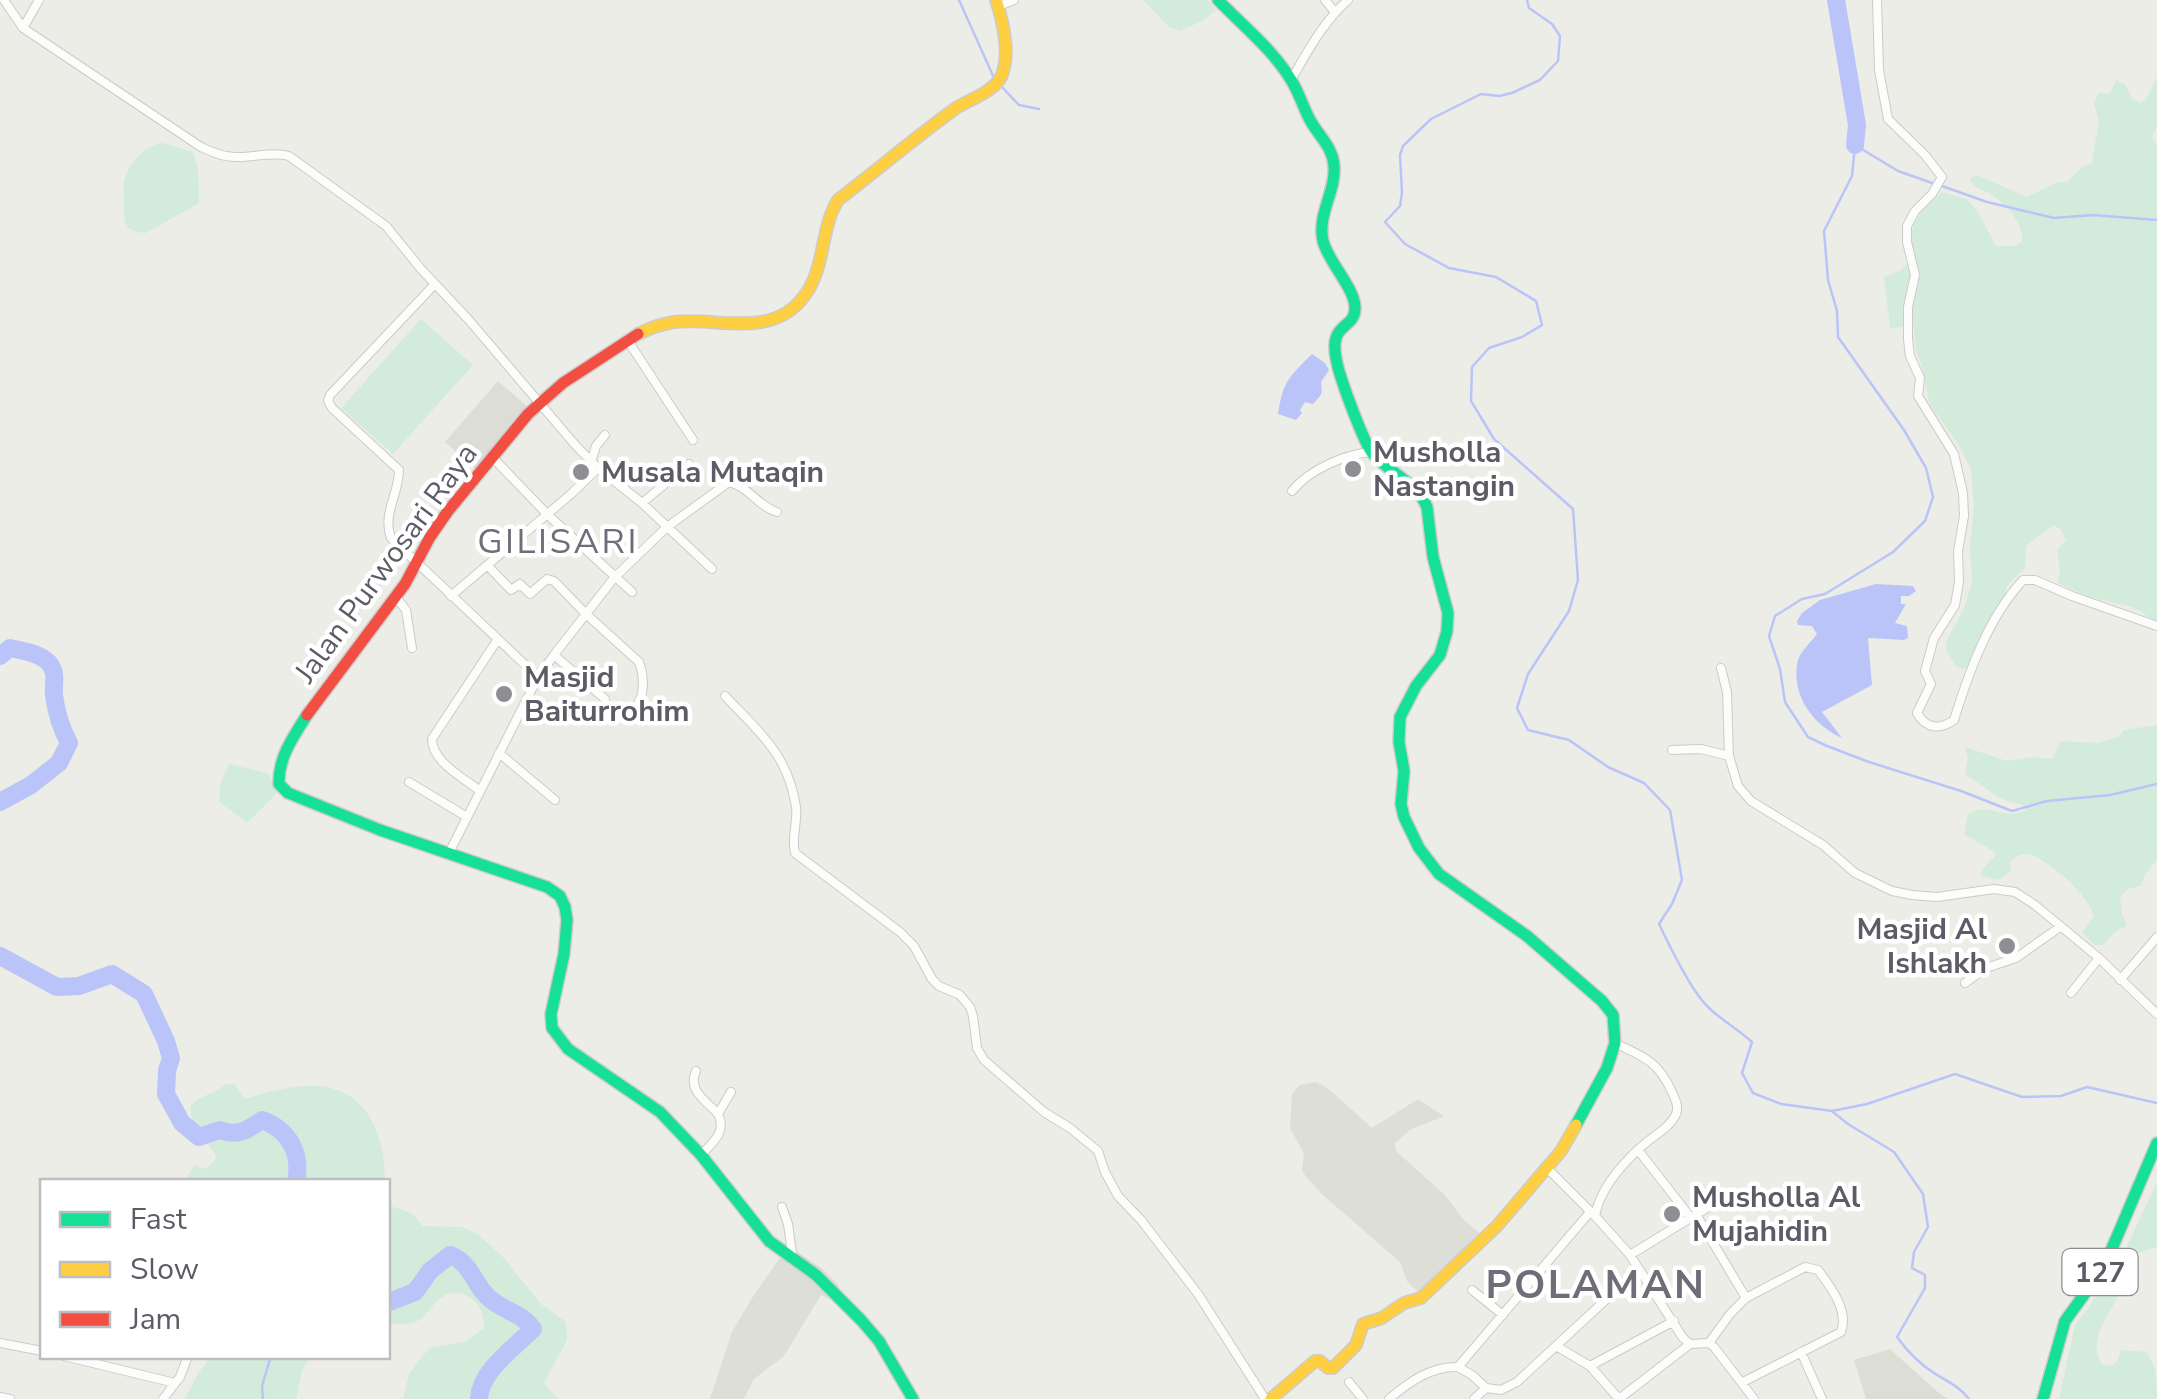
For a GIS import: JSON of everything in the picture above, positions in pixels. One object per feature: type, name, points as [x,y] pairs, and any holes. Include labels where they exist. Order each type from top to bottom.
[{"type":"street","points":[[4,0],[23,28],[201,147],[236,157],[289,156],[386,226],[594,465],[712,569]]},
{"type":"street","points":[[23,28],[39,0]]},
{"type":"street","points":[[998,3],[1014,0]]},
{"type":"street","points":[[725,696],[757,727],[780,759],[796,809],[795,853],[900,932],[914,946],[932,979],[960,995],[970,1006],[977,1048],[984,1060],[1044,1112],[1098,1151],[1118,1196],[1142,1220],[1198,1294],[1268,1399],[1315,1360],[1332,1368],[1356,1345],[1363,1324],[1426,1294],[1497,1226],[1561,1151],[1607,1068],[1615,1043],[1613,1015],[1527,936],[1439,874],[1404,817],[1400,716],[1440,655],[1448,613],[1433,557],[1427,507],[1409,484],[1370,452],[1337,364],[1333,346],[1336,333],[1352,318],[1355,308],[1322,238],[1322,214],[1333,181],[1330,149],[1312,124],[1291,80],[1218,0]]},
{"type":"street","points":[[1325,0],[1335,12]]},
{"type":"street","points":[[1291,80],[1321,30],[1348,0]]},
{"type":"street","points":[[1878,0],[1879,70],[1888,119],[1942,177],[1907,226],[1915,275],[1908,307],[1908,339],[1910,356],[1920,378],[1918,396],[1954,454],[1963,493],[1955,605],[1934,638],[1925,671],[1931,684],[1918,713],[1921,720],[1944,727],[1954,720],[1981,646],[2011,593],[2023,580],[2035,580],[2157,626]]},
{"type":"street","name":"Jalan Purwosari Raya","points":[[701,1155],[660,1112],[568,1049],[552,1028],[551,1014],[566,939],[566,912],[559,894],[372,829],[301,799],[276,780],[278,766],[286,747],[339,670],[417,565],[440,521],[540,403],[656,324],[749,326],[773,321],[790,311],[808,292],[819,269],[830,215],[838,200],[958,106],[993,86],[1002,75],[1004,48],[998,3]]},
{"type":"street","points":[[435,284],[330,395],[328,402],[399,470],[387,527],[391,538],[538,676]]},
{"type":"street","points":[[628,341],[693,440]]},
{"type":"street","points":[[451,596],[548,515],[594,465],[596,446],[605,435]]},
{"type":"street","points":[[1292,491],[1319,470],[1370,452]]},
{"type":"street","points":[[494,458],[548,515],[632,592]]},
{"type":"street","points":[[642,504],[689,464]]},
{"type":"street","points":[[448,855],[538,676],[614,578],[667,527],[732,482],[778,512]]},
{"type":"street","points":[[488,566],[511,590],[521,584],[530,594],[547,579],[552,580],[639,662],[642,688],[637,705]]},
{"type":"street","points":[[396,596],[404,606],[412,648]]},
{"type":"street","points":[[480,791],[439,758],[431,746],[498,639]]},
{"type":"street","points":[[554,654],[605,699]]},
{"type":"street","points":[[1721,668],[1727,692],[1729,756],[1738,786],[1745,794],[1823,845],[1866,880],[1892,891],[1937,897],[2005,889],[2014,892],[2099,958],[2157,1014]]},
{"type":"street","points":[[1672,750],[1701,749],[1729,756]]},
{"type":"street","points":[[499,753],[555,800]]},
{"type":"street","points":[[409,782],[467,818]]},
{"type":"street","points":[[1965,982],[1986,968],[2016,958],[2060,927]]},
{"type":"street","points":[[2120,980],[2157,936]]},
{"type":"street","points":[[2071,993],[2099,958]]},
{"type":"street","points":[[1458,1366],[1592,1214],[1602,1192],[1638,1150],[1667,1126],[1677,1112],[1659,1068],[1615,1043]]},
{"type":"street","points":[[696,1072],[693,1088],[718,1114],[722,1129],[701,1155],[769,1241],[816,1275],[872,1332],[912,1399]]},
{"type":"street","points":[[718,1114],[731,1092]]},
{"type":"street","name":"127","points":[[2044,1399],[2066,1321],[2104,1267],[2157,1143]]},
{"type":"street","points":[[1638,1150],[1694,1217],[1746,1298]]},
{"type":"street","points":[[1547,1168],[1630,1255],[1680,1335],[1690,1344]]},
{"type":"street","points":[[1630,1255],[1718,1201]]},
{"type":"street","points":[[782,1207],[793,1260]]},
{"type":"street","points":[[1709,1343],[1746,1298],[1806,1267],[1818,1270],[1842,1312],[1844,1323],[1838,1335],[1743,1382]]},
{"type":"street","points":[[1392,1398],[1430,1371],[1448,1366],[1458,1366],[1486,1388],[1497,1390],[1512,1385],[1639,1269]]},
{"type":"street","points":[[1472,1290],[1503,1316]]},
{"type":"street","points":[[1590,1366],[1674,1321]]},
{"type":"street","points":[[0,1343],[40,1351]]},
{"type":"street","points":[[1556,1346],[1590,1366],[1619,1399],[1690,1344],[1709,1343]]},
{"type":"street","points":[[1709,1343],[1754,1399]]},
{"type":"street","points":[[1800,1352],[1822,1399]]},
{"type":"street","points":[[76,1359],[175,1383]]},
{"type":"street","points":[[163,1399],[187,1359]]},
{"type":"street","points":[[1349,1382],[1364,1399]]},
{"type":"street","points":[[1474,1399],[1486,1388]]},
{"type":"street","points":[[0,1397],[10,1399]]},
{"type":"shaded area","points":[[498,381],[530,409],[476,470],[445,442]]},
{"type":"shaded area","points":[[1316,1082],[1372,1128],[1418,1099],[1444,1116],[1410,1130],[1394,1144],[1397,1152],[1484,1237],[1423,1297],[1407,1281],[1400,1262],[1324,1196],[1302,1170],[1304,1154],[1290,1128],[1292,1094],[1300,1085]]},
{"type":"shaded area","points":[[788,1246],[823,1269],[839,1286],[832,1300],[821,1295],[784,1356],[754,1379],[744,1399],[710,1399],[732,1332]]},
{"type":"shaded area","points":[[1890,1349],[1948,1399],[1866,1399],[1854,1360]]},
{"type":"green space","points":[[1143,0],[1208,0],[1216,10],[1180,31],[1169,27]]},
{"type":"green space","points":[[2157,77],[2157,126],[2152,137],[2157,145],[2157,628],[2134,608],[2058,583],[2057,550],[2066,540],[2054,525],[2026,546],[2025,568],[2008,584],[1977,652],[1964,669],[1956,667],[1946,650],[1972,583],[1971,469],[1930,405],[1913,323],[1890,327],[1884,277],[1900,271],[1915,256],[1913,227],[1921,212],[1942,192],[1967,199],[1996,246],[2022,242],[2020,228],[2008,208],[1969,179],[1977,175],[2027,197],[2058,182],[2067,182],[2092,162],[2099,121],[2094,104],[2099,92],[2111,92],[2116,80],[2125,84],[2133,100],[2140,103],[2147,98]]},
{"type":"green space","points":[[162,143],[193,152],[198,168],[199,203],[146,233],[137,232],[125,222],[126,175],[143,151]]},
{"type":"green space","points":[[421,319],[473,365],[393,454],[341,408]]},
{"type":"green space","points":[[2157,725],[2157,860],[2141,886],[2128,889],[2120,897],[2127,926],[2103,945],[2095,945],[2082,933],[2094,916],[2085,899],[2058,872],[2031,855],[2012,860],[2011,871],[1998,880],[1980,876],[1995,852],[1964,834],[1968,815],[1983,810],[2010,814],[2026,810],[1965,775],[1965,747],[2007,761],[2052,759],[2061,741],[2097,743],[2118,737],[2124,730]]},
{"type":"green space","points":[[229,764],[267,773],[280,790],[247,823],[219,802],[220,784]]},
{"type":"green space","points":[[235,1084],[245,1099],[310,1086],[347,1094],[362,1106],[374,1125],[383,1154],[385,1179],[185,1179],[196,1164],[206,1169],[215,1160],[192,1120],[190,1107]]},
{"type":"green space","points":[[2157,1182],[2157,1247],[2132,1255],[2127,1246]]},
{"type":"green space","points":[[390,1206],[412,1213],[423,1226],[462,1227],[478,1234],[504,1258],[541,1304],[566,1322],[567,1340],[544,1383],[558,1399],[403,1399],[409,1374],[429,1348],[464,1342],[484,1329],[478,1306],[458,1293],[442,1297],[416,1322],[390,1324]]},
{"type":"green space","points":[[2109,1276],[2123,1284],[2099,1334],[2097,1354],[2102,1364],[2110,1366],[2117,1362],[2121,1350],[2146,1352],[2154,1368],[2157,1399],[2059,1399],[2075,1325]]},
{"type":"green space","points":[[209,1359],[309,1359],[302,1370],[296,1399],[185,1399]]},
{"type":"water","points":[[1312,354],[1329,370],[1321,382],[1320,396],[1313,404],[1305,402],[1296,420],[1278,414],[1288,380]]},
{"type":"water","points":[[1876,584],[1913,586],[1916,591],[1901,596],[1901,604],[1906,604],[1895,623],[1907,626],[1908,638],[1868,638],[1872,685],[1822,712],[1842,738],[1813,717],[1801,697],[1796,673],[1798,660],[1817,634],[1812,626],[1798,625],[1797,621],[1820,600]]},
{"type":"waterway","points":[[959,0],[994,78]]},
{"type":"waterway","points":[[1527,0],[1529,8],[1552,24],[1560,36],[1558,61],[1540,80],[1512,93],[1481,94],[1431,119],[1403,146],[1400,206],[1385,222],[1405,244],[1449,268],[1496,277],[1536,301],[1542,325],[1522,337],[1489,348],[1472,367],[1471,401],[1494,439],[1573,509],[1578,580],[1569,611],[1528,674],[1517,708],[1528,730],[1569,740],[1608,767],[1644,783],[1670,810],[1682,880],[1659,924],[1702,1000],[1752,1042],[1742,1073],[1753,1093],[1781,1104],[1832,1111],[1867,1104],[1955,1074],[2022,1097],[2061,1096],[2087,1087],[2157,1103]]},
{"type":"waterway","points":[[1836,0],[1857,125],[1855,145]]},
{"type":"waterway","points":[[999,84],[1019,105],[1039,109]]},
{"type":"waterway","points":[[1935,184],[1898,171],[1855,145],[1852,176],[1824,231],[1838,337],[1904,430],[1926,468],[1933,497],[1925,521],[1893,552],[1825,594],[1802,599],[1775,616],[1769,636],[1785,702],[1808,737],[2012,811],[2047,801],[2110,795],[2157,784]]},
{"type":"waterway","points":[[1942,186],[1987,202],[2054,218],[2093,215],[2157,220]]},
{"type":"waterway","points":[[0,656],[10,648],[35,654],[50,665],[58,713],[69,743],[59,763],[0,802]]},
{"type":"waterway","points":[[0,956],[57,987],[79,986],[112,974],[144,994],[166,1041],[171,1058],[166,1094],[182,1123],[199,1137],[220,1130],[242,1131],[262,1120],[271,1124],[286,1136],[295,1152],[296,1179]]},
{"type":"waterway","points":[[1833,1112],[1894,1152],[1923,1194],[1928,1227],[1914,1252],[1912,1268],[1925,1275],[1925,1288],[1897,1337],[1919,1361],[1969,1399]]},
{"type":"waterway","points":[[390,1302],[415,1292],[430,1271],[450,1255],[463,1263],[493,1301],[528,1323],[533,1329],[485,1379],[479,1399]]},
{"type":"waterway","points":[[263,1399],[262,1386],[270,1359]]},
{"type":"traffic: fast","points":[[1218,0],[1287,73],[1331,153],[1334,176],[1322,222],[1323,241],[1351,293],[1355,309],[1335,340],[1339,371],[1369,448],[1417,491],[1427,507],[1433,557],[1448,613],[1447,631],[1440,655],[1416,686],[1400,717],[1404,817],[1419,848],[1439,874],[1527,936],[1613,1015],[1615,1043],[1607,1068],[1576,1125]]},
{"type":"traffic: fast","points":[[307,715],[281,765],[279,784],[288,793],[380,830],[547,887],[560,896],[567,920],[552,1028],[568,1049],[660,1112],[701,1155],[769,1241],[816,1275],[861,1320],[879,1341],[913,1399]]},
{"type":"traffic: fast","points":[[2043,1399],[2065,1321],[2104,1267],[2157,1143]]},
{"type":"traffic: slow","points":[[638,334],[674,322],[762,322],[792,309],[812,284],[838,200],[1001,77],[1006,49],[996,0]]},
{"type":"traffic: slow","points":[[1271,1399],[1315,1361],[1333,1368],[1356,1345],[1363,1324],[1421,1298],[1497,1226],[1561,1151],[1576,1125]]},
{"type":"traffic: jam","points":[[307,715],[405,584],[448,511],[528,414],[563,383],[638,334]]},
{"type":"place","name":"Musholla Nastangin","points":[[1353,469]]},
{"type":"place","name":"Musala Mutaqin","points":[[581,472]]},
{"type":"place","name":"Masjid Baiturrohim","points":[[504,694]]},
{"type":"place","name":"Masjid Al Ishlakh","points":[[2007,946]]},
{"type":"place","name":"Musholla Al Mujahidin","points":[[1672,1214]]},
{"type":"district","name":"GILISARI","points":[[558,541]]},
{"type":"district","name":"POLAMAN","points":[[1596,1284]]}]
